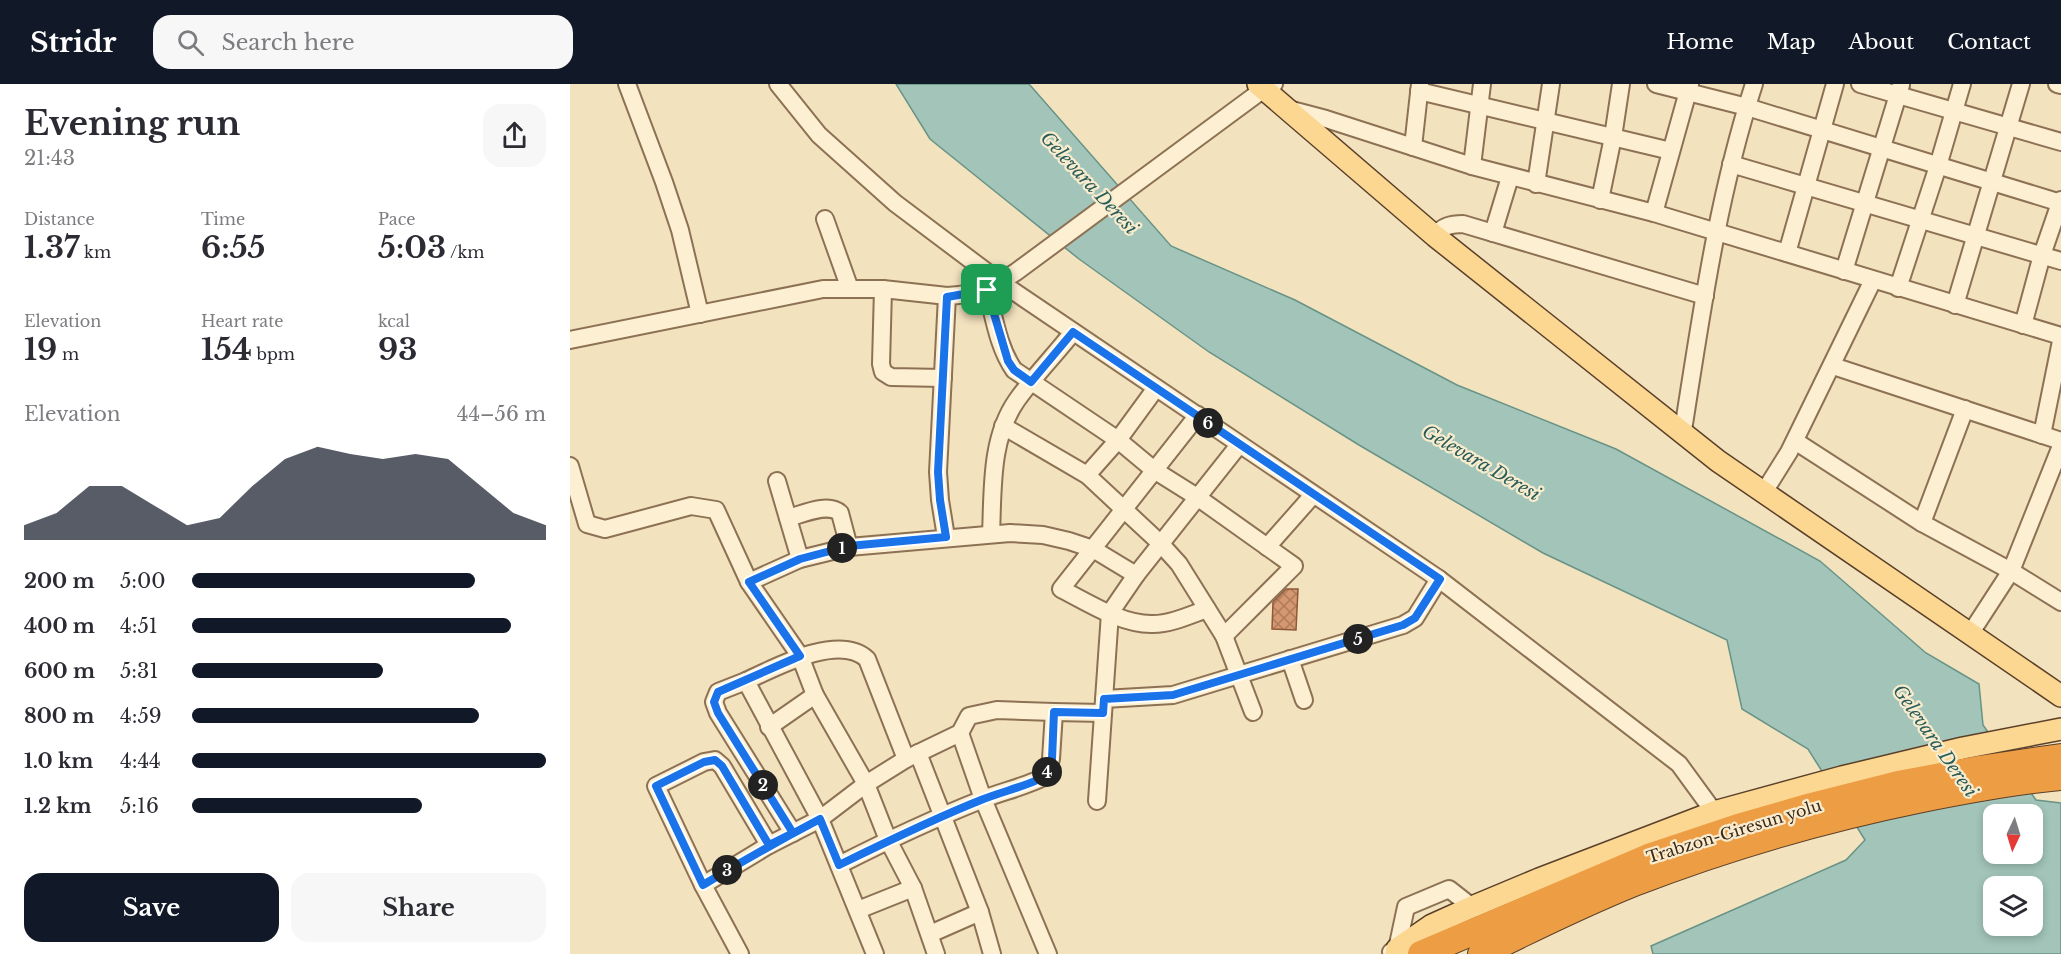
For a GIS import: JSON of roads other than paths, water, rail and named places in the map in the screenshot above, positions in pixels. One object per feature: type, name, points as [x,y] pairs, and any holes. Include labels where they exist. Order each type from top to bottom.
[{"type":"highway","name":"Trabzon-Giresun yolu","points":[[1400,953],[1651,856],[1738,827],[1898,784],[1999,765],[2061,757]]},
{"type":"highway","name":"Trabzon-Giresun yolu","points":[[1481,954],[1541,924],[1634,884],[1740,847],[1810,806],[1885,807],[1961,791],[2061,777]]},
{"type":"main road","points":[[1264,88],[1435,236],[1718,460],[2061,696]]},
{"type":"main road","points":[[1400,953],[1432,925],[1472,907],[1714,812],[1810,806],[1963,748],[2061,729]]},
{"type":"street","points":[[627,84],[668,192],[680,230],[700,314]]},
{"type":"street","points":[[778,84],[819,135],[993,286],[1073,332],[1440,579],[1679,764],[1714,812]]},
{"type":"street","points":[[1472,166],[1482,84]]},
{"type":"street","points":[[1536,184],[1551,84]]},
{"type":"street","points":[[1600,200],[1621,84]]},
{"type":"street","points":[[1656,84],[1689,87],[1881,149],[2061,202],[2042,255],[2023,325]]},
{"type":"street","points":[[1681,430],[1684,424],[1715,232],[1731,164],[1754,84]]},
{"type":"street","points":[[1787,253],[1835,84]]},
{"type":"street","points":[[1860,84],[1899,89],[1954,111],[2061,142]]},
{"type":"street","points":[[1898,288],[1962,84]]},
{"type":"street","points":[[1954,304],[2021,84]]},
{"type":"street","points":[[1654,213],[1689,87]]},
{"type":"street","points":[[570,340],[824,289],[883,289],[947,297],[993,286],[1016,272],[1264,88]]},
{"type":"street","points":[[1413,147],[1419,88],[1479,105],[1671,151]]},
{"type":"street","points":[[1845,271],[1899,89]]},
{"type":"street","points":[[1285,108],[1510,177],[1654,213],[2061,336]]},
{"type":"street","points":[[1731,164],[2061,261]]},
{"type":"street","points":[[1492,233],[1510,177]]},
{"type":"street","points":[[825,219],[850,289]]},
{"type":"street","points":[[1435,236],[1443,228],[1458,224],[1705,296]]},
{"type":"street","points":[[1764,492],[1795,441],[1873,280]]},
{"type":"street","points":[[993,286],[1008,361],[1014,370],[1118,440],[1154,470],[1197,497],[1294,566],[1224,636]]},
{"type":"street","points":[[883,289],[880,364],[883,372],[891,377],[943,378]]},
{"type":"street","points":[[946,537],[938,472],[947,297]]},
{"type":"street","points":[[991,534],[992,490],[1003,426],[1016,401],[1073,332]]},
{"type":"street","points":[[2042,435],[2061,340]]},
{"type":"street","points":[[1833,366],[2061,441]]},
{"type":"street","points":[[1087,475],[1118,440],[1156,388]]},
{"type":"street","points":[[1922,523],[1965,410]]},
{"type":"street","points":[[1198,415],[1061,589],[1121,619],[1154,624],[1169,622],[1207,609]]},
{"type":"street","points":[[1003,426],[1087,475],[1160,543],[1179,564],[1224,636],[1253,712]]},
{"type":"street","points":[[1795,441],[1922,523],[2061,602]]},
{"type":"street","points":[[1097,801],[1110,613],[1160,543],[1239,445]]},
{"type":"street","points":[[1970,634],[2011,572],[2061,446]]},
{"type":"street","points":[[570,466],[587,524],[605,530],[691,506],[716,510],[749,582],[800,656],[815,695],[866,784],[888,840],[913,888],[936,954]]},
{"type":"street","points":[[777,482],[800,559]]},
{"type":"street","points":[[1267,547],[1313,495]]},
{"type":"street","points":[[788,518],[828,508],[836,510],[840,513],[849,546]]},
{"type":"street","points":[[749,582],[800,559],[849,546],[991,534],[1043,535],[1093,549],[1136,575]]},
{"type":"street","points":[[703,885],[769,845],[820,819],[866,784],[912,756],[960,733],[969,716],[997,710],[1054,712],[1173,695],[1403,625],[1415,618],[1440,579]]},
{"type":"street","points":[[793,833],[718,713],[714,702],[718,692],[800,656],[843,649],[858,652],[867,659],[942,817],[980,912],[992,954]]},
{"type":"street","points":[[1290,659],[1304,700]]},
{"type":"street","points":[[746,681],[820,819],[875,954]]},
{"type":"street","points":[[769,727],[815,695]]},
{"type":"street","points":[[839,865],[888,840],[983,799],[1031,784],[1046,776],[1052,759],[1054,712]]},
{"type":"street","points":[[960,733],[983,799],[1048,954]]},
{"type":"street","points":[[740,954],[703,885],[656,786],[704,762],[715,760],[722,766],[769,845]]},
{"type":"street","points":[[858,910],[913,888]]},
{"type":"street","points":[[1400,953],[1406,907],[1449,889],[1472,907]]},
{"type":"street","points":[[930,934],[980,912]]},
{"type":"water","name":"Gelevara Deresi","points":[[896,84],[1029,84],[1171,246],[1295,300],[1457,385],[1616,449],[1820,561],[1926,653],[1979,684],[1983,725],[2036,800],[2061,803],[2061,954],[1653,954],[1651,946],[1846,860],[1865,840],[1808,749],[1742,709],[1727,640],[1543,553],[1359,445],[1209,352],[1079,259],[930,139]]}]
